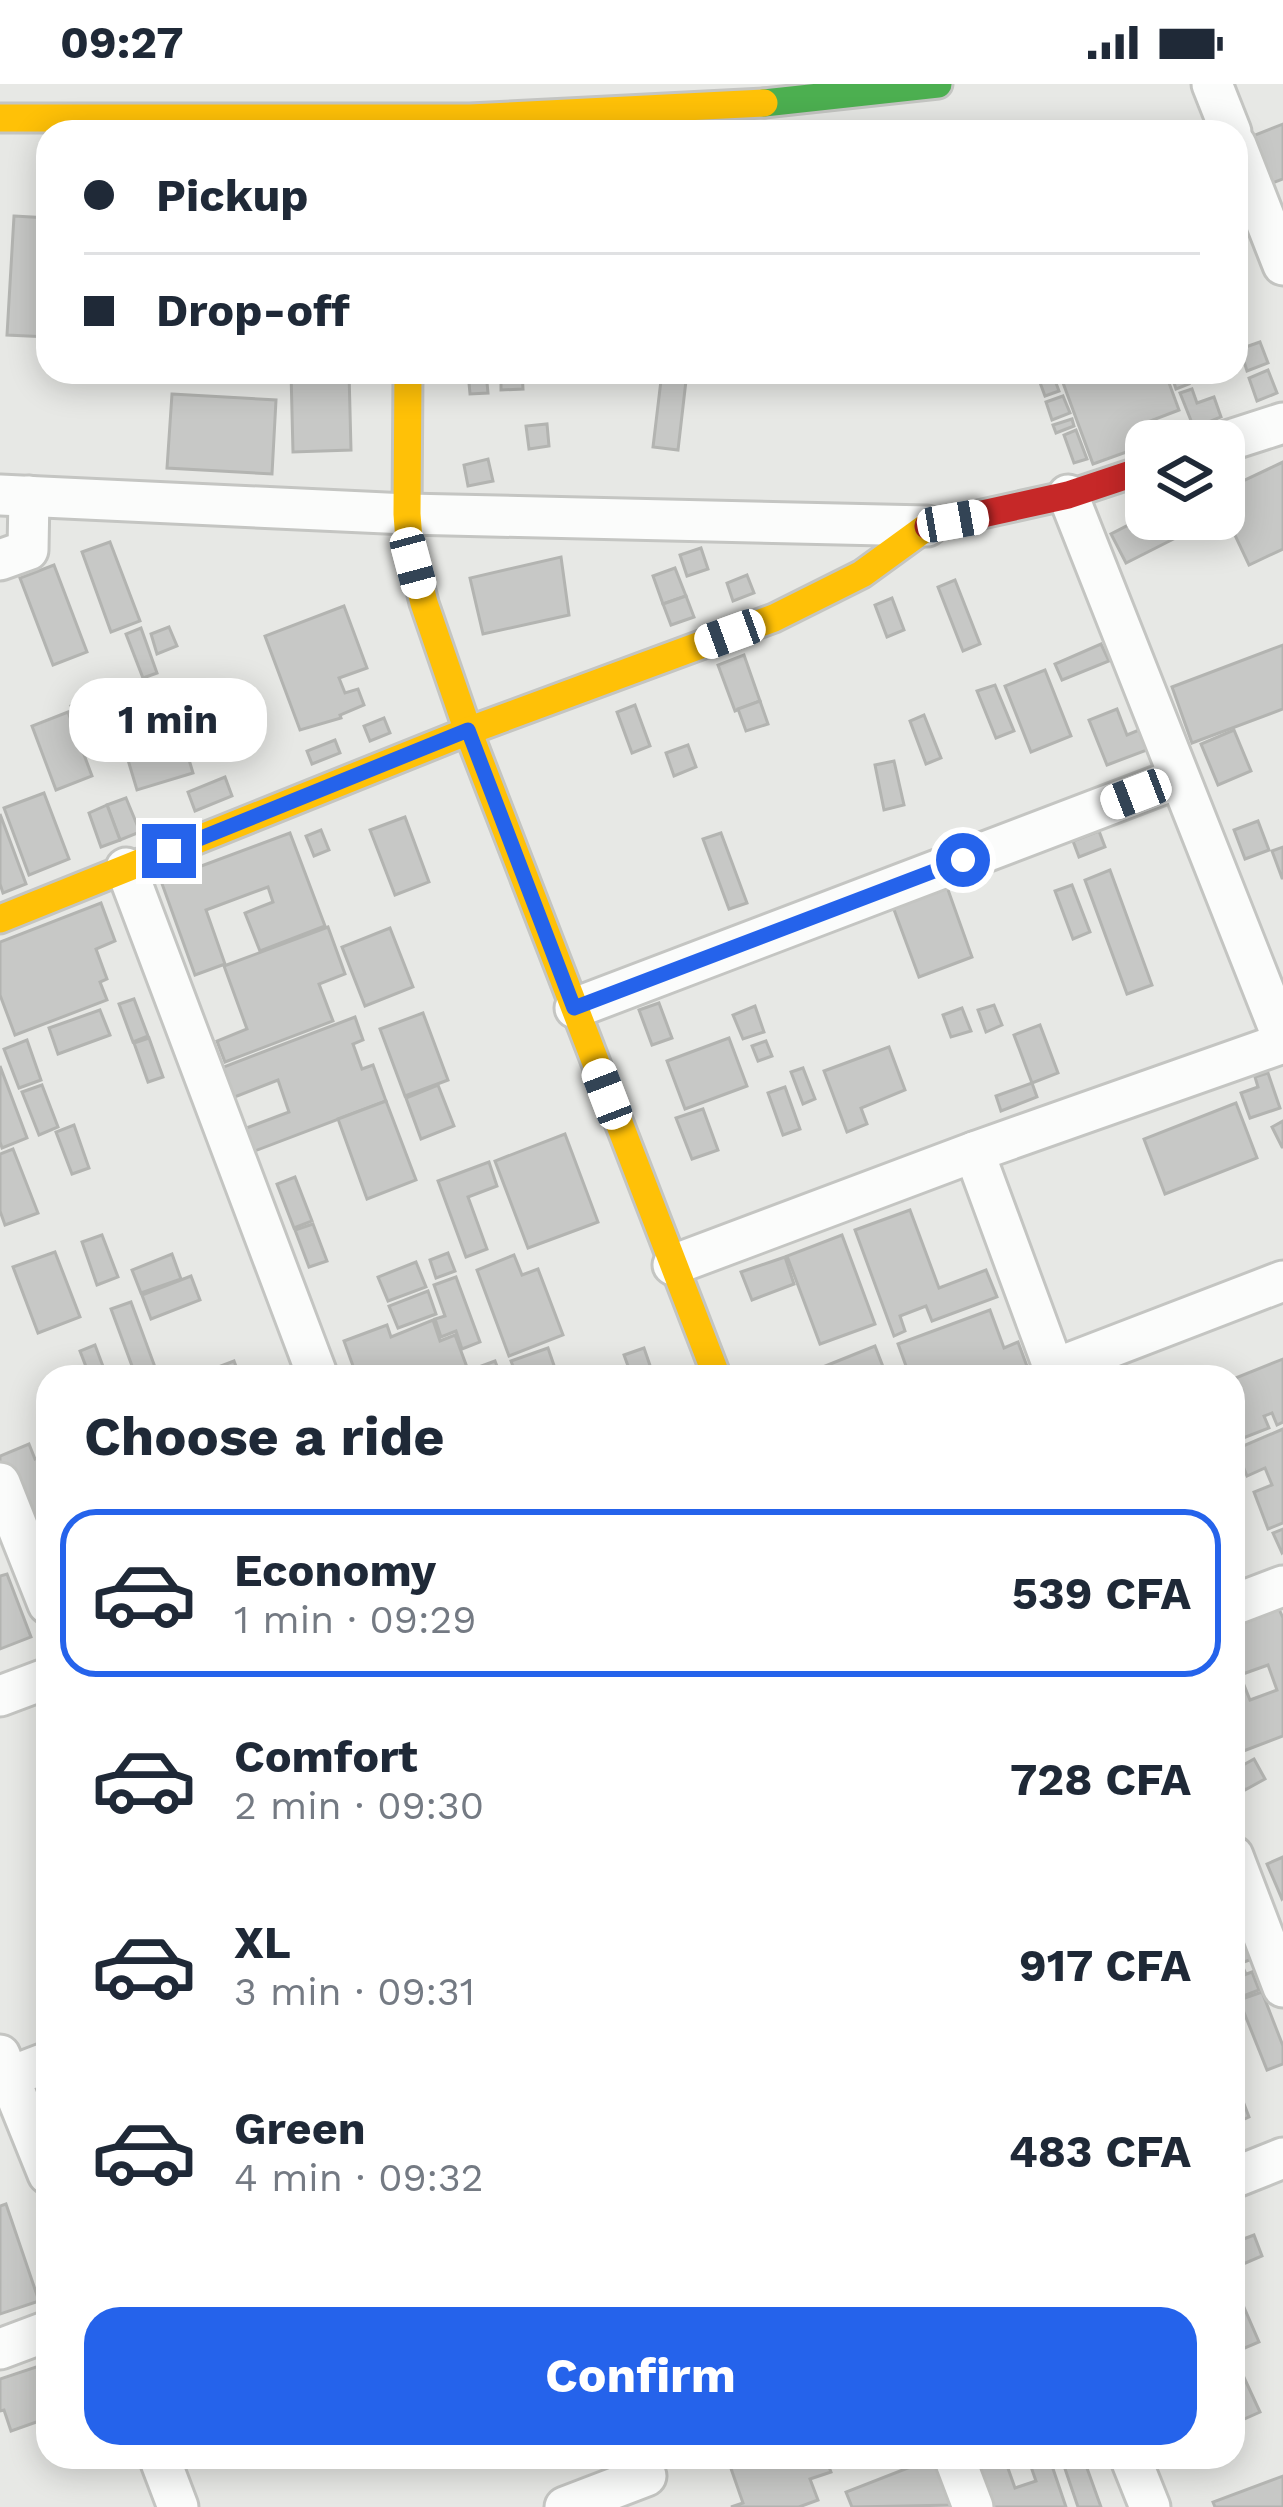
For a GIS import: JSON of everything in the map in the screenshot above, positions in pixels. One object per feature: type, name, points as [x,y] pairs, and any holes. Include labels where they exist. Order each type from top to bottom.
[{"type":"street","points":[[0,118],[770,105],[938,84]]},
{"type":"street","points":[[1212,84],[1226,120]]},
{"type":"street","points":[[1248,176],[1283,265]]},
{"type":"street","points":[[408,384],[406,514],[424,603],[468,730],[712,1365]]},
{"type":"street","points":[[1245,435],[1283,423]]},
{"type":"street","points":[[0,560],[28,550],[14,496],[406,514],[927,526],[1068,495],[1125,476]]},
{"type":"street","points":[[673,1265],[1283,1041],[1068,495]]},
{"type":"street","points":[[0,919],[468,730],[820,598],[927,526]]},
{"type":"street","points":[[574,1008],[1179,778]]},
{"type":"street","points":[[126,868],[314,1365]]},
{"type":"street","points":[[974,1152],[1052,1365]]},
{"type":"street","points":[[1075,1365],[1283,1281]]},
{"type":"street","points":[[0,1483],[36,1574]]},
{"type":"street","points":[[1245,1601],[1283,1586]]},
{"type":"street","points":[[0,1696],[36,1682]]},
{"type":"street","points":[[1245,1887],[1283,1987]]},
{"type":"street","points":[[36,2063],[4,2066],[36,2145]]},
{"type":"street","points":[[1245,2173],[1283,2158]]},
{"type":"street","points":[[0,2349],[36,2336]]},
{"type":"street","points":[[164,2469],[178,2507]]},
{"type":"street","points":[[959,2469],[973,2507]]},
{"type":"street","points":[[1135,2469],[1150,2507]]},
{"type":"street","points":[[566,2507],[648,2480]]},
{"type":"building","points":[[1283,124],[1283,179],[1264,186],[1248,138]]},
{"type":"building","points":[[14,216],[36,217],[36,336],[7,335]]},
{"type":"building","points":[[1260,342],[1268,363],[1248,371],[1248,346]]},
{"type":"building","points":[[1268,370],[1277,393],[1257,401],[1249,378]]},
{"type":"building","points":[[291,384],[349,384],[351,450],[293,452]]},
{"type":"building","points":[[469,384],[487,384],[488,393],[470,394]]},
{"type":"building","points":[[501,384],[523,384],[523,389],[501,390]]},
{"type":"building","points":[[661,384],[686,384],[678,450],[653,447]]},
{"type":"building","points":[[1040,384],[1056,384],[1059,391],[1045,396]]},
{"type":"building","points":[[1063,384],[1169,384],[1179,410],[1153,420],[1125,420],[1125,453],[1093,464]]},
{"type":"building","points":[[1192,389],[1197,403],[1214,397],[1221,417],[1191,420],[1180,393]]},
{"type":"building","points":[[172,394],[276,400],[272,474],[167,468]]},
{"type":"building","points":[[1063,396],[1070,413],[1052,420],[1046,402]]},
{"type":"building","points":[[1072,419],[1074,426],[1056,433],[1053,425]]},
{"type":"building","points":[[547,424],[549,446],[529,449],[526,426]]},
{"type":"building","points":[[1076,430],[1087,459],[1074,463],[1064,435]]},
{"type":"building","points":[[488,459],[493,481],[468,486],[464,465]]},
{"type":"building","points":[[1283,462],[1283,549],[1249,565],[1237,540],[1245,540],[1245,480]]},
{"type":"building","points":[[1125,527],[1125,540],[1171,540],[1126,563],[1111,534]]},
{"type":"building","points":[[110,542],[140,621],[111,632],[82,552]]},
{"type":"building","points":[[701,548],[708,569],[687,576],[680,555]]},
{"type":"building","points":[[561,557],[569,615],[483,634],[470,578]]},
{"type":"building","points":[[54,565],[87,652],[53,665],[20,578]]},
{"type":"building","points":[[675,568],[686,596],[663,604],[653,576]]},
{"type":"building","points":[[747,575],[754,593],[733,601],[727,583]]},
{"type":"building","points":[[955,580],[980,644],[963,651],[938,587]]},
{"type":"building","points":[[686,596],[694,617],[671,625],[663,604]]},
{"type":"building","points":[[892,598],[904,630],[887,637],[875,605]]},
{"type":"building","points":[[344,606],[367,668],[339,678],[345,693],[358,689],[364,705],[341,718],[300,730],[265,636]]},
{"type":"building","points":[[169,627],[177,646],[157,654],[151,634]]},
{"type":"building","points":[[141,628],[157,673],[143,678],[126,634]]},
{"type":"building","points":[[1101,644],[1109,661],[1062,680],[1055,664]]},
{"type":"building","points":[[1283,645],[1283,709],[1192,743],[1172,687]]},
{"type":"building","points":[[744,655],[760,701],[735,711],[718,665]]},
{"type":"building","points":[[1045,670],[1071,736],[1031,752],[1005,686]]},
{"type":"building","points":[[166,683],[193,773],[137,790],[110,700]]},
{"type":"building","points":[[995,685],[1014,731],[996,738],[977,691]]},
{"type":"building","points":[[90,699],[102,729],[83,737],[71,706]]},
{"type":"building","points":[[760,701],[768,724],[746,731],[738,709]]},
{"type":"building","points":[[635,705],[650,746],[632,753],[617,712]]},
{"type":"building","points":[[1117,709],[1127,735],[1139,730],[1147,750],[1107,765],[1089,720]]},
{"type":"building","points":[[68,712],[92,776],[56,790],[32,726]]},
{"type":"building","points":[[924,715],[941,758],[926,764],[910,721]]},
{"type":"building","points":[[384,718],[390,733],[370,741],[364,726]]},
{"type":"building","points":[[1234,730],[1251,771],[1218,785],[1201,744]]},
{"type":"building","points":[[335,740],[340,753],[312,764],[307,751]]},
{"type":"building","points":[[688,745],[696,767],[674,776],[666,753]]},
{"type":"building","points":[[894,761],[904,805],[884,810],[875,765]]},
{"type":"building","points":[[225,777],[232,796],[195,811],[188,792]]},
{"type":"building","points":[[44,793],[69,859],[29,875],[4,808]]},
{"type":"building","points":[[126,798],[140,832],[120,840],[107,805]]},
{"type":"building","points":[[107,805],[120,840],[101,847],[89,813]]},
{"type":"building","points":[[0,814],[26,884],[3,893],[0,884]]},
{"type":"building","points":[[405,817],[429,882],[395,895],[370,830]]},
{"type":"building","points":[[1258,821],[1269,850],[1245,859],[1234,830]]},
{"type":"building","points":[[321,830],[329,850],[314,856],[306,836]]},
{"type":"building","points":[[1099,831],[1105,847],[1079,857],[1073,841]]},
{"type":"building","points":[[290,833],[325,926],[260,951],[245,913],[273,902],[268,887],[206,910],[225,964],[195,975],[161,881]]},
{"type":"building","points":[[721,833],[747,903],[729,909],[703,839]]},
{"type":"building","points":[[1283,847],[1283,878],[1282,878],[1272,851]]},
{"type":"building","points":[[1110,870],[1152,985],[1127,994],[1085,880]]},
{"type":"building","points":[[1072,885],[1090,932],[1073,939],[1055,891]]},
{"type":"building","points":[[947,887],[972,957],[919,977],[893,907]]},
{"type":"building","points":[[101,903],[115,941],[96,949],[107,979],[100,982],[107,1000],[15,1035],[0,995],[0,942]]},
{"type":"building","points":[[328,927],[345,974],[319,984],[333,1021],[225,1062],[217,1041],[247,1029],[224,966]]},
{"type":"building","points":[[390,928],[413,987],[365,1006],[342,947]]},
{"type":"building","points":[[134,999],[148,1036],[133,1042],[119,1004]]},
{"type":"building","points":[[659,1003],[672,1038],[652,1045],[639,1010]]},
{"type":"building","points":[[994,1005],[1002,1025],[986,1032],[978,1010]]},
{"type":"building","points":[[755,1006],[764,1032],[743,1039],[733,1015]]},
{"type":"building","points":[[962,1008],[971,1031],[951,1037],[943,1015]]},
{"type":"building","points":[[100,1010],[110,1035],[58,1054],[49,1028]]},
{"type":"building","points":[[423,1013],[448,1080],[405,1096],[380,1029]]},
{"type":"building","points":[[355,1017],[363,1040],[353,1044],[362,1069],[373,1065],[386,1101],[252,1152],[244,1129],[289,1112],[278,1080],[232,1098],[221,1068]]},
{"type":"building","points":[[1040,1025],[1058,1073],[1032,1083],[1014,1035]]},
{"type":"building","points":[[149,1038],[163,1077],[148,1082],[134,1043]]},
{"type":"building","points":[[729,1038],[747,1086],[685,1109],[667,1061]]},
{"type":"building","points":[[27,1040],[41,1080],[19,1088],[4,1049]]},
{"type":"building","points":[[766,1041],[772,1056],[758,1061],[752,1046]]},
{"type":"building","points":[[889,1047],[905,1090],[861,1108],[867,1124],[847,1132],[824,1071]]},
{"type":"building","points":[[0,1066],[27,1138],[2,1148],[0,1142]]},
{"type":"building","points":[[803,1068],[815,1099],[803,1104],[791,1072]]},
{"type":"building","points":[[1268,1073],[1280,1108],[1250,1118],[1241,1093],[1258,1087],[1255,1077]]},
{"type":"building","points":[[1032,1083],[1037,1097],[1001,1111],[996,1096]]},
{"type":"building","points":[[42,1085],[58,1127],[39,1135],[22,1092]]},
{"type":"building","points":[[438,1085],[454,1126],[421,1139],[406,1098]]},
{"type":"building","points":[[785,1087],[800,1129],[783,1135],[768,1093]]},
{"type":"building","points":[[386,1101],[416,1180],[367,1199],[338,1119]]},
{"type":"building","points":[[1236,1103],[1257,1158],[1165,1194],[1144,1139]]},
{"type":"building","points":[[703,1109],[718,1150],[692,1159],[676,1118]]},
{"type":"building","points":[[1283,1121],[1283,1147],[1282,1147],[1272,1127]]},
{"type":"building","points":[[74,1125],[89,1168],[72,1174],[56,1132]]},
{"type":"building","points":[[565,1134],[598,1222],[528,1248],[495,1161]]},
{"type":"building","points":[[13,1149],[38,1213],[5,1225],[0,1211],[0,1154]]},
{"type":"building","points":[[489,1162],[497,1186],[468,1197],[487,1249],[466,1257],[438,1181]]},
{"type":"building","points":[[295,1177],[312,1221],[294,1228],[277,1184]]},
{"type":"building","points":[[910,1210],[939,1288],[986,1270],[997,1297],[932,1321],[926,1306],[900,1316],[905,1331],[894,1336],[855,1230]]},
{"type":"building","points":[[313,1224],[327,1261],[309,1267],[295,1230]]},
{"type":"building","points":[[102,1235],[118,1277],[97,1285],[82,1242]]},
{"type":"building","points":[[842,1235],[875,1324],[820,1344],[787,1256]]},
{"type":"building","points":[[55,1252],[80,1317],[38,1333],[13,1267]]},
{"type":"building","points":[[448,1253],[455,1271],[436,1278],[430,1260]]},
{"type":"building","points":[[172,1254],[181,1279],[141,1293],[132,1270]]},
{"type":"building","points":[[514,1255],[522,1275],[538,1269],[563,1335],[509,1356],[477,1270]]},
{"type":"building","points":[[785,1257],[794,1284],[752,1300],[741,1272]]},
{"type":"building","points":[[416,1262],[426,1287],[388,1301],[378,1277]]},
{"type":"building","points":[[191,1276],[200,1300],[151,1319],[142,1295]]},
{"type":"building","points":[[456,1277],[480,1342],[462,1349],[456,1331],[441,1337],[435,1319],[445,1316],[434,1285]]},
{"type":"building","points":[[428,1291],[436,1314],[398,1328],[389,1306]]},
{"type":"building","points":[[131,1302],[154,1365],[132,1365],[111,1309]]},
{"type":"building","points":[[990,1310],[1004,1348],[1018,1342],[1027,1365],[906,1365],[898,1344]]},
{"type":"building","points":[[433,1320],[440,1341],[455,1335],[466,1365],[353,1365],[344,1341],[387,1325],[391,1337]]},
{"type":"building","points":[[95,1345],[102,1365],[85,1365],[80,1351]]},
{"type":"building","points":[[875,1346],[882,1365],[828,1365]]},
{"type":"building","points":[[548,1348],[554,1365],[512,1365],[511,1361]]},
{"type":"building","points":[[644,1348],[650,1365],[628,1365],[624,1355]]},
{"type":"building","points":[[1283,1359],[1283,1422],[1277,1425],[1272,1413],[1264,1416],[1269,1428],[1245,1437],[1245,1374]]},
{"type":"building","points":[[1283,1429],[1283,1523],[1268,1529],[1254,1492],[1272,1485],[1265,1468],[1247,1476],[1245,1445]]},
{"type":"building","points":[[29,1444],[36,1459],[36,1541],[31,1543],[0,1470],[0,1456]]},
{"type":"building","points":[[1283,1529],[1283,1552],[1282,1553],[1273,1533]]},
{"type":"building","points":[[7,1574],[31,1637],[0,1649],[0,1576]]},
{"type":"building","points":[[1279,1609],[1283,1618],[1283,1736],[1245,1750],[1245,1688],[1250,1700],[1277,1690],[1268,1665],[1245,1673],[1245,1622]]},
{"type":"building","points":[[1254,1759],[1265,1779],[1245,1790],[1245,1764]]},
{"type":"building","points":[[1283,1857],[1283,1898],[1282,1899],[1267,1864]]},
{"type":"building","points":[[1252,1972],[1259,1990],[1245,1995],[1245,1975]]},
{"type":"building","points":[[1262,1992],[1283,2046],[1283,2064],[1267,2070],[1245,2015],[1245,1998]]},
{"type":"building","points":[[6,2204],[36,2302],[0,2314],[0,2206]]},
{"type":"building","points":[[1254,2235],[1262,2256],[1245,2263],[1245,2238]]},
{"type":"building","points":[[1245,2310],[1259,2342],[1245,2348]]},
{"type":"building","points":[[36,2367],[36,2422],[11,2431],[4,2410],[0,2411],[0,2379]]},
{"type":"building","points":[[1245,2380],[1260,2412],[1245,2419]]},
{"type":"building","points":[[731,2469],[831,2472],[810,2479],[818,2500],[799,2507],[731,2507],[743,2503]]},
{"type":"building","points":[[905,2469],[941,2469],[955,2505],[852,2507],[846,2492]]},
{"type":"building","points":[[975,2469],[1008,2469],[1015,2488],[1036,2481],[1032,2469],[1053,2469],[1066,2507],[988,2507]]},
{"type":"building","points":[[1065,2469],[1087,2469],[1101,2507],[1078,2507]]},
{"type":"building","points":[[1283,2476],[1283,2507],[1215,2507],[1213,2502]]},
{"type":"traffic: fast","points":[[764,103],[938,84]]},
{"type":"traffic: slow","points":[[0,118],[470,118],[764,103]]},
{"type":"traffic: slow","points":[[408,384],[407,514],[424,603],[468,731],[712,1365]]},
{"type":"traffic: slow","points":[[0,919],[468,731],[774,618],[862,574],[928,526]]},
{"type":"traffic: jam","points":[[928,526],[1068,495],[1125,476]]},
{"type":"route","points":[[169,851],[468,730],[574,1008],[963,860]]}]
